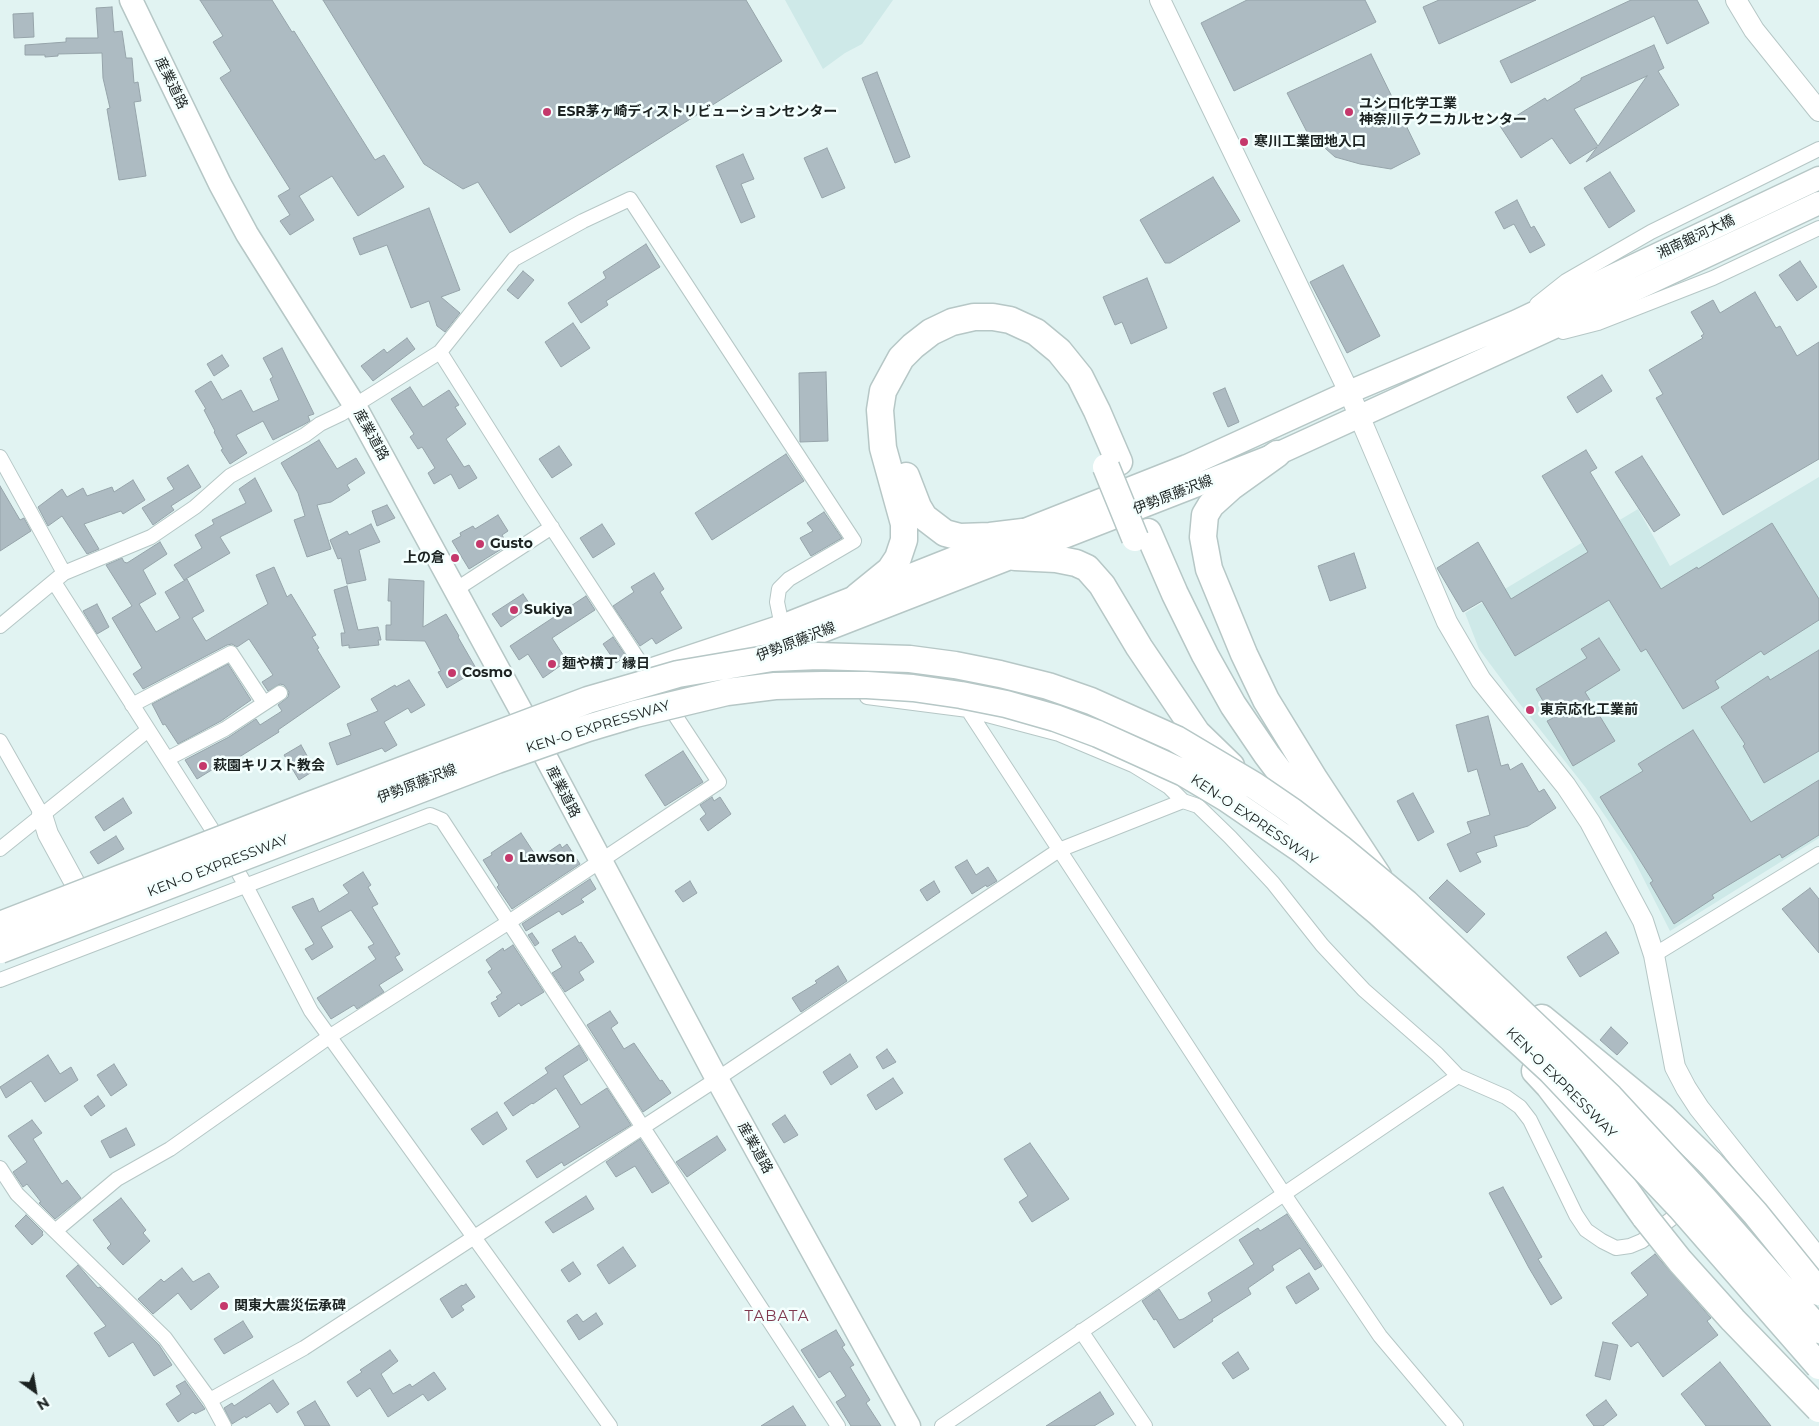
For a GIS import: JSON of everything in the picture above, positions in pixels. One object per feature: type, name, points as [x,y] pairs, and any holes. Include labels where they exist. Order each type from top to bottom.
[{"type":"highway","points":[[858,596],[890,570],[898,558],[904,540],[904,524],[882,448],[880,410],[884,391],[901,358],[931,332],[952,322],[974,317],[993,317],[1010,320],[1036,332],[1059,351],[1080,377],[1097,410],[1112,465]]},
{"type":"highway","points":[[1023,532],[960,538],[945,533],[924,517],[909,486],[897,432],[897,412],[900,398],[910,375],[934,349],[959,337],[971,334],[997,334],[1011,338],[1042,356],[1064,382],[1112,465],[1142,535],[1233,705],[1314,819],[1342,850],[1383,883],[1462,953],[1663,1117],[1711,1164],[1756,1213],[1819,1292]]},
{"type":"highway","points":[[1277,454],[1225,491],[1211,505],[1205,515],[1203,537],[1209,568],[1244,654],[1266,700],[1315,780],[1383,883]]},
{"type":"highway","points":[[1142,535],[1155,584],[1194,667],[1233,730],[1314,847]]},
{"type":"highway","points":[[1015,557],[1056,559],[1076,563],[1087,568],[1102,585],[1139,647],[1197,732],[1314,847],[1442,968],[1549,1086],[1645,1217],[1693,1276],[1819,1409]]},
{"type":"highway","name":"KEN-O EXPRESSWAY","points":[[0,925],[579,704],[632,686],[678,674],[772,658],[818,656],[910,659],[1000,674],[1048,686],[1091,701],[1176,739],[1255,786],[1294,812],[1340,848],[1406,903],[1610,1097],[1706,1200],[1819,1330]]},
{"type":"highway","name":"KEN-O EXPRESSWAY","points":[[0,950],[497,760],[634,714],[727,692],[775,686],[822,684],[913,688],[1006,704],[1055,718],[1098,734],[1184,773],[1226,798],[1302,850],[1342,882],[1378,912],[1551,1071],[1680,1207],[1819,1366]]},
{"type":"main road","name":"産業道路","points":[[131,0],[220,184],[247,234],[356,406],[525,718],[716,1079],[909,1426]]},
{"type":"main road","name":"湘南銀河大橋","points":[[1577,305],[1819,178]]},
{"type":"main road","name":"湘南銀河大橋","points":[[1577,305],[1819,202]]},
{"type":"main road","name":"伊勢原藤沢線","points":[[0,919],[646,671],[782,626],[1187,466],[1349,392],[1515,322],[1577,305]]},
{"type":"main road","name":"伊勢原藤沢線","points":[[0,944],[536,739],[661,695],[1277,454],[1516,345],[1577,305]]},
{"type":"street","points":[[1160,0],[1349,392],[1447,622],[1481,680],[1566,786],[1590,822],[1643,921],[1654,955],[1675,1068],[1699,1108],[1819,1259]]},
{"type":"street","points":[[1736,0],[1754,30],[1819,111]]},
{"type":"street","points":[[1515,322],[1566,281],[1701,207],[1819,149]]},
{"type":"street","points":[[0,626],[59,577],[151,537],[195,507],[230,476],[356,406],[440,352],[514,259],[583,221],[630,199],[854,541],[789,579],[779,589],[777,602],[782,626]]},
{"type":"street","points":[[1516,345],[1598,323],[1713,278],[1819,228]]},
{"type":"street","points":[[55,1231],[117,1180],[170,1149],[329,1037],[508,922],[719,782],[440,352]]},
{"type":"street","points":[[0,457],[59,577],[132,705],[229,856],[311,1011],[610,1426]]},
{"type":"street","points":[[455,590],[552,527]]},
{"type":"street","points":[[775,650],[789,672],[820,692],[968,710],[1059,734],[1133,766],[1168,787],[1183,801],[1198,806],[1273,883],[1322,945],[1364,990],[1458,1076],[1506,1097],[1520,1107],[1530,1120],[1576,1214],[1586,1230],[1602,1241],[1616,1248],[1630,1246],[1642,1241],[1744,1164]]},
{"type":"street","points":[[132,705],[231,653],[264,703]]},
{"type":"street","points":[[167,759],[225,729],[280,693]]},
{"type":"street","points":[[968,710],[1284,1194],[1380,1336],[1456,1426]]},
{"type":"street","points":[[0,849],[148,730]]},
{"type":"street","points":[[0,741],[42,816],[48,834],[78,889]]},
{"type":"street","points":[[210,1400],[304,1348],[716,1079],[1059,850],[1183,801]]},
{"type":"street","points":[[348,811],[362,842]]},
{"type":"street","points":[[0,980],[430,815],[442,820],[644,1126],[838,1426]]},
{"type":"street","points":[[1654,955],[1819,854]]},
{"type":"street","points":[[90,909],[104,940]]},
{"type":"street","points":[[942,1426],[1458,1076]]},
{"type":"street","points":[[0,1168],[18,1194],[165,1338],[210,1400],[224,1426]]},
{"type":"street","points":[[1082,1331],[1145,1426]]},
{"type":"shaded area","points":[[785,0],[893,0],[862,44],[845,53],[823,69]]},
{"type":"shaded area","points":[[1819,477],[1819,838],[1670,931],[1631,854],[1586,788],[1479,649],[1465,613],[1638,509],[1670,566]]},
{"type":"building","points":[[200,0],[272,0],[292,32],[294,31],[375,160],[384,155],[404,187],[358,216],[332,176],[299,196],[314,220],[290,235],[280,221],[290,215],[278,196],[290,189],[220,78],[231,71],[213,42],[223,36]]},
{"type":"building","name":"ESR茅ヶ崎ディストリビューションセンター","points":[[323,0],[746,0],[782,61],[510,233],[478,182],[463,189],[424,164]]},
{"type":"building","points":[[1247,0],[1365,0],[1376,22],[1234,91],[1201,23]]},
{"type":"building","points":[[1439,0],[1536,0],[1439,44],[1423,7]]},
{"type":"building","points":[[1631,0],[1697,0],[1709,23],[1667,44],[1654,16],[1511,83],[1500,61]]},
{"type":"building","points":[[112,7],[114,32],[122,31],[126,58],[132,58],[134,83],[138,82],[141,101],[134,102],[146,176],[119,180],[107,109],[110,108],[103,78],[102,53],[58,54],[58,56],[45,57],[45,55],[25,55],[25,45],[66,42],[66,38],[98,38],[96,8]]},
{"type":"building","points":[[33,13],[34,37],[14,38],[13,14]]},
{"type":"building","points":[[1654,45],[1664,68],[1658,71],[1679,105],[1586,162],[1597,147],[1570,164],[1552,138],[1521,158],[1500,126],[1545,98],[1547,101],[1581,80],[1581,78]],"holes":[[[1647,76],[1598,146],[1574,109]]]},
{"type":"building","name":"ユシロ化学工業 神奈川テクニカルセンター","points":[[1371,54],[1420,154],[1391,169],[1360,164],[1335,157],[1307,132],[1287,93]]},
{"type":"building","points":[[877,72],[910,157],[895,163],[862,78]]},
{"type":"building","points":[[827,148],[845,188],[822,198],[804,158]]},
{"type":"building","points":[[743,154],[754,179],[741,184],[755,217],[741,223],[716,166]]},
{"type":"building","points":[[1610,172],[1635,211],[1609,228],[1584,188]]},
{"type":"building","points":[[1213,177],[1240,221],[1170,263],[1165,263],[1140,220]]},
{"type":"building","points":[[1517,200],[1531,228],[1534,226],[1545,245],[1530,253],[1514,224],[1504,229],[1495,212]]},
{"type":"building","points":[[429,208],[460,290],[441,297],[460,313],[445,332],[437,326],[429,301],[411,308],[387,245],[360,255],[353,238]]},
{"type":"building","points":[[646,244],[660,267],[606,301],[608,305],[581,323],[568,303],[606,278],[603,272]]},
{"type":"building","points":[[1800,261],[1817,287],[1797,301],[1779,275]]},
{"type":"building","points":[[1343,265],[1380,336],[1347,353],[1310,282]]},
{"type":"building","points":[[523,271],[534,280],[518,299],[507,290]]},
{"type":"building","points":[[1147,278],[1167,328],[1131,344],[1122,322],[1115,325],[1103,297]]},
{"type":"building","points":[[1755,292],[1776,328],[1780,326],[1797,356],[1819,342],[1819,459],[1723,515],[1656,398],[1663,394],[1649,370],[1703,338],[1701,336],[1704,334],[1691,312],[1713,300],[1720,313]]},
{"type":"building","points":[[573,323],[590,348],[561,367],[545,342]]},
{"type":"building","points":[[407,338],[415,349],[373,381],[361,366],[384,349],[387,353]]},
{"type":"building","points":[[282,348],[314,414],[308,416],[310,421],[273,440],[263,421],[236,435],[247,453],[230,464],[221,450],[223,449],[204,410],[206,409],[195,391],[211,381],[222,400],[241,390],[253,412],[279,400],[270,379],[273,377],[263,358]]},
{"type":"building","points":[[222,355],[229,366],[214,376],[207,364]]},
{"type":"building","points":[[826,372],[828,441],[800,442],[799,373]]},
{"type":"building","points":[[1602,375],[1612,391],[1577,413],[1567,397]]},
{"type":"building","points":[[410,387],[423,407],[449,390],[459,405],[455,407],[466,424],[446,439],[464,467],[469,465],[477,478],[459,489],[451,474],[434,484],[428,473],[435,468],[422,447],[418,449],[410,437],[414,434],[391,399]]},
{"type":"building","points":[[1225,388],[1239,422],[1228,427],[1213,393]]},
{"type":"building","points":[[319,440],[337,469],[356,458],[365,473],[347,485],[350,490],[331,502],[317,505],[331,549],[307,557],[294,520],[305,516],[298,493],[281,463]]},
{"type":"building","points":[[559,446],[572,465],[552,478],[539,459]]},
{"type":"building","points":[[1586,450],[1597,468],[1590,472],[1661,589],[1697,567],[1698,569],[1772,523],[1819,599],[1819,620],[1764,655],[1761,651],[1715,681],[1719,688],[1683,709],[1646,649],[1641,652],[1609,600],[1515,656],[1482,601],[1463,612],[1437,568],[1478,542],[1511,599],[1588,552],[1542,476]]},
{"type":"building","points":[[786,454],[804,481],[712,540],[695,513]]},
{"type":"building","points":[[1642,456],[1680,515],[1654,532],[1615,472]]},
{"type":"building","points":[[188,465],[201,487],[171,506],[174,510],[153,525],[142,508],[174,489],[167,478]]},
{"type":"building","points":[[255,478],[272,511],[220,537],[230,553],[184,580],[174,565],[202,548],[195,535],[214,524],[212,520],[246,503],[239,489]]},
{"type":"building","points":[[133,480],[145,500],[123,514],[121,511],[84,524],[99,549],[87,554],[62,516],[48,526],[38,507],[62,489],[67,497],[83,488],[87,496],[112,487],[114,492]]},
{"type":"building","points":[[0,486],[20,520],[24,518],[31,531],[0,551]]},
{"type":"building","points":[[387,505],[395,518],[377,526],[372,511]]},
{"type":"building","points":[[824,512],[842,538],[811,556],[800,538],[813,531],[807,523]]},
{"type":"building","name":"Gusto","points":[[498,515],[508,531],[502,535],[508,545],[469,569],[452,541],[461,536],[460,533],[473,526],[475,529]]},
{"type":"building","points":[[371,524],[380,542],[359,550],[366,580],[347,584],[341,558],[338,559],[330,540],[347,531],[349,535]]},
{"type":"building","points":[[602,524],[615,544],[593,558],[580,538]]},
{"type":"building","points":[[160,542],[167,554],[143,570],[156,594],[139,604],[156,632],[180,618],[165,592],[187,579],[204,611],[192,618],[206,641],[268,604],[256,575],[274,567],[287,597],[291,594],[316,635],[312,637],[319,648],[317,649],[340,687],[278,730],[279,732],[225,766],[223,763],[197,779],[185,760],[229,737],[256,719],[260,725],[282,711],[278,705],[288,697],[289,692],[284,685],[280,684],[268,691],[262,682],[273,675],[249,639],[237,647],[232,644],[227,645],[143,689],[133,674],[142,668],[112,618],[132,606],[106,565],[122,558],[127,563]]},
{"type":"building","points":[[1354,553],[1366,588],[1330,601],[1318,566]]},
{"type":"building","points":[[654,573],[664,589],[660,592],[682,628],[656,644],[652,638],[640,646],[613,606],[634,592],[631,587]]},
{"type":"building","points":[[389,579],[424,581],[423,627],[446,614],[477,670],[447,688],[438,672],[441,671],[425,641],[386,640],[386,625],[391,625],[391,601],[388,601]]},
{"type":"building","points":[[347,586],[358,630],[378,627],[381,640],[378,640],[379,645],[349,648],[349,645],[342,646],[341,633],[345,633],[334,590]]},
{"type":"building","name":"Sukiya","points":[[523,594],[531,606],[501,627],[492,614]]},
{"type":"building","points":[[586,596],[595,610],[552,638],[567,661],[543,678],[528,654],[519,660],[510,646]]},
{"type":"building","points":[[97,604],[109,627],[97,634],[83,611]]},
{"type":"building","points":[[613,637],[626,656],[616,663],[603,644]]},
{"type":"building","points":[[1599,638],[1620,670],[1585,692],[1615,741],[1573,766],[1547,721],[1553,718],[1536,689],[1587,658],[1581,649]]},
{"type":"building","points":[[1819,650],[1819,751],[1764,783],[1743,746],[1745,744],[1721,707],[1768,676],[1770,680]]},
{"type":"building","points":[[228,664],[251,700],[221,721],[178,744],[165,724],[163,725],[152,704]]},
{"type":"building","points":[[409,680],[425,705],[411,713],[408,708],[384,722],[397,745],[385,752],[382,748],[337,765],[329,743],[351,735],[347,724],[378,711],[371,699],[395,685],[396,687]]},
{"type":"building","points":[[1488,716],[1501,766],[1508,764],[1510,770],[1522,763],[1539,792],[1544,789],[1556,808],[1528,826],[1494,836],[1497,846],[1476,853],[1481,862],[1460,872],[1447,844],[1471,833],[1467,822],[1490,815],[1477,769],[1468,772],[1456,725]]},
{"type":"building","points":[[1693,730],[1751,822],[1819,780],[1819,835],[1782,858],[1780,854],[1712,895],[1714,898],[1674,924],[1650,883],[1653,881],[1600,797],[1643,771],[1638,764]]},
{"type":"building","points":[[301,745],[315,770],[299,780],[284,755]]},
{"type":"building","points":[[683,751],[703,782],[665,806],[645,775]]},
{"type":"building","points":[[1413,793],[1434,832],[1418,841],[1397,801]]},
{"type":"building","points":[[712,797],[714,801],[720,797],[731,814],[708,831],[700,819],[706,814],[700,805]]},
{"type":"building","points":[[123,798],[132,813],[104,831],[95,817]]},
{"type":"building","points":[[521,833],[538,859],[560,844],[562,848],[567,844],[580,864],[512,909],[497,887],[499,885],[483,860]]},
{"type":"building","points":[[116,836],[124,849],[98,864],[90,852]]},
{"type":"building","points":[[967,860],[976,875],[988,867],[997,881],[987,887],[986,885],[972,894],[955,867]]},
{"type":"building","points":[[363,872],[371,885],[368,887],[378,904],[372,907],[400,954],[395,957],[403,970],[379,985],[384,992],[357,1009],[354,1005],[331,1019],[317,998],[376,959],[368,947],[374,944],[351,910],[321,927],[333,947],[312,960],[305,949],[314,944],[292,907],[313,898],[319,912],[349,893],[343,885]]},
{"type":"building","points":[[590,879],[596,889],[581,899],[584,902],[562,915],[559,911],[526,931],[522,924]]},
{"type":"building","points":[[1447,880],[1485,914],[1467,933],[1429,898]]},
{"type":"building","points":[[690,881],[697,893],[683,902],[675,891]]},
{"type":"building","points":[[934,881],[940,892],[927,901],[920,890]]},
{"type":"building","points":[[1810,888],[1819,899],[1819,953],[1782,909]]},
{"type":"building","points":[[1606,932],[1619,953],[1580,977],[1567,957]]},
{"type":"building","points":[[532,933],[539,943],[535,946],[528,935]]},
{"type":"building","points":[[575,936],[594,962],[579,972],[584,980],[565,992],[552,973],[562,967],[552,950]]},
{"type":"building","points":[[513,945],[544,992],[521,1006],[519,1003],[499,1017],[491,1003],[498,999],[496,997],[502,993],[488,972],[492,969],[486,960],[503,948],[504,951]]},
{"type":"building","points":[[838,966],[847,981],[801,1012],[792,998],[817,983],[815,981]]},
{"type":"building","points":[[610,1011],[618,1023],[611,1028],[624,1049],[634,1043],[660,1081],[662,1080],[671,1093],[643,1112],[587,1025]]},
{"type":"building","points":[[1611,1027],[1628,1043],[1617,1055],[1600,1040]]},
{"type":"building","points":[[579,1045],[588,1060],[563,1076],[581,1105],[607,1088],[631,1125],[564,1166],[562,1162],[537,1178],[526,1161],[580,1127],[556,1088],[513,1116],[504,1103],[548,1073],[545,1068]]},
{"type":"building","points":[[887,1049],[896,1062],[883,1069],[876,1057]]},
{"type":"building","points":[[850,1054],[858,1067],[831,1085],[823,1072]]},
{"type":"building","points":[[48,1055],[60,1074],[71,1067],[78,1080],[45,1102],[31,1081],[6,1098],[0,1087]]},
{"type":"building","points":[[114,1064],[127,1085],[111,1096],[97,1075]]},
{"type":"building","points":[[893,1078],[903,1093],[876,1110],[867,1095]]},
{"type":"building","points":[[98,1096],[105,1106],[91,1116],[84,1106]]},
{"type":"building","points":[[497,1112],[507,1129],[483,1145],[471,1129]]},
{"type":"building","points":[[785,1115],[798,1135],[784,1143],[772,1124]]},
{"type":"building","points":[[32,1120],[42,1133],[33,1139],[62,1184],[67,1180],[81,1198],[55,1219],[39,1203],[41,1202],[27,1184],[23,1187],[13,1172],[27,1162],[8,1136]]},
{"type":"building","points":[[126,1128],[135,1145],[110,1158],[101,1141]]},
{"type":"building","points":[[717,1136],[726,1150],[687,1177],[676,1162]]},
{"type":"building","points":[[640,1139],[669,1183],[652,1193],[635,1166],[616,1177],[606,1162]]},
{"type":"building","points":[[1030,1143],[1069,1199],[1032,1222],[1019,1202],[1028,1196],[1004,1159]]},
{"type":"building","points":[[1503,1187],[1542,1257],[1538,1259],[1562,1298],[1551,1305],[1489,1193]]},
{"type":"building","points":[[586,1196],[594,1209],[553,1233],[545,1222]]},
{"type":"building","points":[[121,1198],[146,1230],[143,1233],[150,1241],[123,1265],[107,1248],[111,1244],[93,1220]]},
{"type":"building","points":[[1287,1214],[1322,1266],[1315,1270],[1300,1248],[1272,1266],[1274,1270],[1248,1288],[1251,1294],[1212,1319],[1213,1321],[1174,1348],[1142,1301],[1159,1289],[1179,1320],[1183,1319],[1212,1301],[1208,1293],[1254,1264],[1239,1240],[1258,1228],[1260,1231]]},
{"type":"building","points":[[26,1215],[43,1232],[43,1235],[32,1245],[15,1226]]},
{"type":"building","points":[[623,1247],[636,1266],[609,1284],[597,1265]]},
{"type":"building","points":[[1655,1254],[1711,1318],[1707,1321],[1718,1335],[1663,1377],[1638,1342],[1631,1347],[1612,1323],[1648,1295],[1631,1273]]},
{"type":"building","points":[[573,1262],[581,1274],[569,1282],[561,1270]]},
{"type":"building","points":[[78,1265],[98,1288],[100,1287],[159,1345],[172,1365],[154,1376],[133,1342],[109,1357],[94,1333],[106,1326],[66,1276]]},
{"type":"building","points":[[182,1268],[193,1282],[209,1273],[219,1287],[191,1310],[178,1293],[153,1314],[138,1299],[161,1279],[164,1282]]},
{"type":"building","points":[[1309,1273],[1319,1289],[1296,1304],[1286,1287]]},
{"type":"building","points":[[466,1284],[475,1297],[461,1306],[464,1310],[452,1318],[440,1299]]},
{"type":"building","points":[[596,1313],[603,1324],[579,1340],[567,1321],[577,1314],[583,1322]]},
{"type":"building","points":[[243,1321],[253,1337],[224,1354],[214,1339]]},
{"type":"building","points":[[836,1330],[845,1345],[842,1347],[854,1365],[850,1367],[870,1400],[866,1403],[881,1426],[851,1426],[836,1402],[846,1396],[830,1371],[819,1378],[801,1350]]},
{"type":"building","points":[[1603,1342],[1618,1345],[1610,1380],[1595,1376]]},
{"type":"building","points":[[390,1350],[398,1361],[381,1374],[393,1394],[410,1384],[412,1387],[434,1372],[446,1389],[428,1401],[423,1394],[388,1417],[370,1388],[357,1397],[347,1382],[362,1372],[360,1370]]},
{"type":"building","points":[[1238,1352],[1249,1369],[1233,1379],[1222,1363]]},
{"type":"building","points":[[1720,1362],[1771,1426],[1706,1426],[1681,1394]]},
{"type":"building","points":[[273,1380],[289,1404],[277,1413],[270,1403],[246,1418],[245,1416],[232,1424],[224,1408],[232,1403],[234,1406]]},
{"type":"building","points":[[185,1381],[205,1409],[195,1414],[193,1412],[178,1422],[166,1404],[181,1394],[176,1386]]},
{"type":"building","points":[[1100,1392],[1114,1414],[1094,1426],[1046,1426]]},
{"type":"building","points":[[1606,1400],[1617,1415],[1603,1426],[1594,1426],[1586,1415]]},
{"type":"building","points":[[315,1401],[330,1426],[305,1426],[297,1412]]},
{"type":"building","points":[[793,1406],[806,1426],[761,1426]]},
{"type":"place","name":"ESR茅ヶ崎ディストリビューションセンター","points":[[547,112]]},
{"type":"place","name":"ユシロ化学工業 神奈川テクニカルセンター","points":[[1349,112]]},
{"type":"place","name":"寒川工業団地入口","points":[[1244,142]]},
{"type":"place","name":"Gusto","points":[[480,544]]},
{"type":"place","name":"上の倉","points":[[455,558]]},
{"type":"place","name":"Sukiya","points":[[514,610]]},
{"type":"place","name":"麺や横丁 縁日","points":[[552,664]]},
{"type":"place","name":"Cosmo","points":[[452,673]]},
{"type":"place","name":"東京応化工業前","points":[[1530,710]]},
{"type":"place","name":"萩園キリスト教会","points":[[203,766]]},
{"type":"place","name":"Lawson","points":[[509,858]]},
{"type":"place","name":"関東大震災伝承碑","points":[[224,1306]]},
{"type":"district","name":"TABATA","points":[[777,1317]]}]
